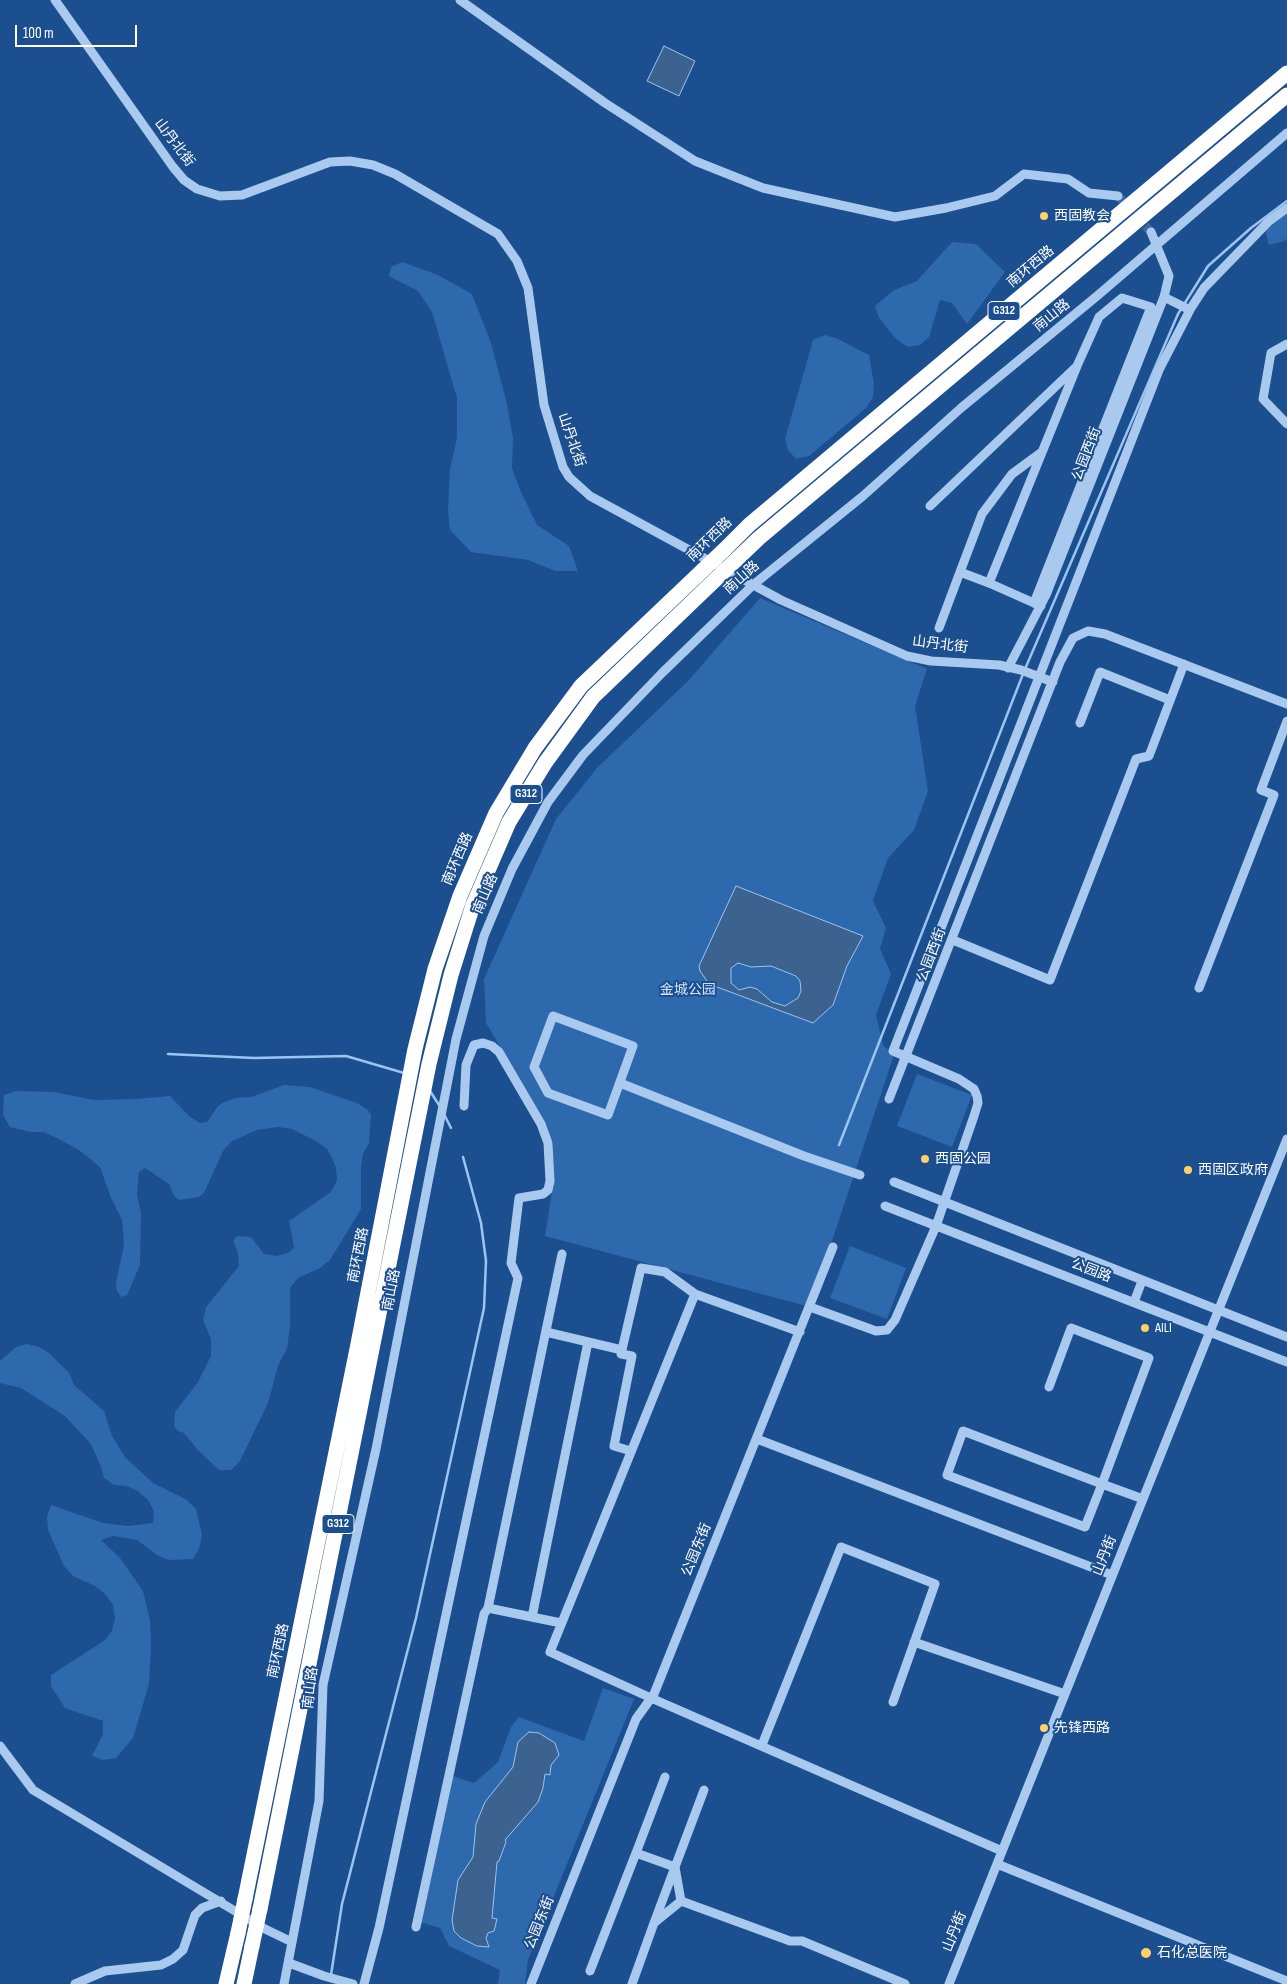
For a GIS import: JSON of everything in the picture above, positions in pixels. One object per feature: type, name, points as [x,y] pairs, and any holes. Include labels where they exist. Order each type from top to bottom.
[{"type":"highway","name":"南环西路","points":[[226,1984],[245,1899],[400,1132],[415,1049],[435,969],[460,896],[496,813],[535,748],[580,686],[756,519],[1287,73]]},
{"type":"highway","name":"G312","points":[[244,1984],[429,1064],[451,975],[473,906],[509,822],[545,763],[593,697],[736,560],[775,525],[1287,95]]},
{"type":"street","name":"山丹北街","points":[[55,0],[174,167],[184,180],[197,189],[220,196],[242,195],[330,162],[350,161],[373,166],[395,174],[498,234],[517,262],[528,288],[544,405],[558,451],[569,477],[590,496],[781,600],[907,656],[931,661],[983,663],[1021,670],[1053,682]]},
{"type":"street","points":[[460,0],[605,103],[695,161],[763,188],[895,217],[946,208],[995,196],[1024,174],[1068,179],[1088,193],[1118,196]]},
{"type":"street","name":"南山路","points":[[284,1984],[319,1801],[323,1685],[376,1449],[446,1083],[484,936],[512,869],[548,802],[583,755],[662,673],[752,585],[863,496],[961,408],[1158,245],[1287,133]]},
{"type":"street","points":[[810,1307],[876,1331],[887,1330],[895,1320],[936,1226],[978,1103],[977,1096],[974,1089],[959,1079],[893,1051],[1037,677],[1159,370],[1188,309],[1218,273],[1268,222],[1287,208]]},
{"type":"street","name":"公园西街","points":[[1008,668],[1038,605],[1168,299],[1169,276],[1158,245],[1151,232]]},
{"type":"street","points":[[960,572],[1038,605],[1151,306],[1122,298],[1099,317],[1077,366],[989,583]]},
{"type":"street","points":[[1168,299],[1188,309]]},
{"type":"street","points":[[1287,344],[1271,353],[1263,398],[1287,424]]},
{"type":"street","points":[[930,506],[1077,366]]},
{"type":"street","points":[[939,628],[982,514],[1012,474],[1042,452]]},
{"type":"street","points":[[1053,682],[1073,638],[1088,631],[1105,634],[1287,704]]},
{"type":"street","points":[[952,940],[1050,980],[1136,759],[1149,756],[1184,664]]},
{"type":"street","points":[[1080,723],[1100,672],[1170,700]]},
{"type":"street","name":"公园西街","points":[[889,1099],[1053,682]]},
{"type":"street","points":[[1199,988],[1274,795],[1261,790],[1287,721]]},
{"type":"street","points":[[553,1016],[634,1046],[620,1083],[608,1115],[548,1093],[534,1067],[553,1016]]},
{"type":"street","points":[[364,1984],[379,1928],[518,1278],[511,1263],[519,1198],[543,1194],[548,1190],[550,1181],[548,1143],[541,1124],[499,1052],[488,1044],[474,1045],[466,1065],[464,1106]]},
{"type":"street","points":[[451,1061],[466,1065]]},
{"type":"street","points":[[620,1083],[804,1156],[860,1175]]},
{"type":"street","name":"山丹街","points":[[949,1984],[1287,1139]]},
{"type":"street","name":"公园路","points":[[894,1182],[1287,1337]]},
{"type":"street","name":"公园路","points":[[885,1206],[1287,1362]]},
{"type":"street","name":"公园东街","points":[[532,1984],[636,1719],[651,1698],[833,1247]]},
{"type":"street","points":[[416,1928],[482,1623],[488,1608],[562,1254]]},
{"type":"street","points":[[631,1451],[614,1446],[632,1356],[621,1354],[641,1268],[665,1272],[695,1294],[800,1332]]},
{"type":"street","points":[[1134,1302],[1142,1280]]},
{"type":"street","points":[[695,1294],[550,1652],[1002,1851]]},
{"type":"street","points":[[1049,1387],[1071,1328],[1149,1358],[1102,1484],[1085,1528],[947,1475],[963,1431],[1102,1484],[1143,1499]]},
{"type":"street","points":[[546,1332],[622,1350]]},
{"type":"street","points":[[532,1617],[588,1342]]},
{"type":"street","points":[[757,1439],[1112,1575]]},
{"type":"street","points":[[762,1745],[840,1547],[935,1584],[893,1702]]},
{"type":"street","points":[[488,1608],[561,1623]]},
{"type":"street","points":[[914,1642],[1065,1694]]},
{"type":"street","points":[[0,1746],[32,1790],[222,1901],[265,1929],[292,1942]]},
{"type":"street","points":[[590,1971],[665,1777]]},
{"type":"street","points":[[632,1984],[704,1790]]},
{"type":"street","points":[[636,1853],[675,1867]]},
{"type":"street","points":[[997,1864],[1287,1981]]},
{"type":"street","points":[[675,1867],[681,1901]]},
{"type":"street","points":[[75,1984],[105,1971],[161,1966],[183,1950],[195,1915],[207,1906],[222,1901]]},
{"type":"street","points":[[654,1923],[681,1901]]},
{"type":"street","points":[[681,1901],[790,1941],[802,1941],[905,1984]]},
{"type":"street","points":[[289,1963],[352,1984]]},
{"type":"green space","points":[[1287,203],[1287,238],[1285,241],[1269,245],[1263,222]]},
{"type":"green space","points":[[952,242],[976,244],[1005,272],[967,324],[952,303],[940,300],[929,337],[920,345],[908,347],[896,339],[879,318],[875,306],[894,290],[917,281]]},
{"type":"green space","points":[[402,262],[438,275],[472,294],[491,343],[507,404],[513,438],[512,468],[521,492],[537,525],[569,546],[578,571],[555,571],[528,560],[471,552],[450,530],[448,509],[450,469],[457,438],[457,398],[432,312],[418,291],[389,276],[391,267]]},
{"type":"green space","points":[[824,335],[836,338],[869,355],[874,384],[873,397],[866,408],[809,456],[796,459],[788,450],[785,439],[813,340]]},
{"type":"green space","name":"金城公园","points":[[760,598],[927,669],[915,706],[928,791],[914,830],[888,858],[873,901],[886,928],[880,949],[891,974],[876,1015],[883,1045],[894,1055],[810,1307],[545,1236],[553,1186],[553,1142],[526,1090],[486,1023],[484,979],[556,819],[597,768],[688,681]]},
{"type":"green space","points":[[917,1074],[972,1095],[952,1147],[897,1126]]},
{"type":"green space","points":[[284,1085],[310,1087],[357,1103],[368,1110],[371,1115],[369,1143],[363,1154],[361,1168],[361,1209],[330,1260],[320,1268],[298,1278],[290,1288],[290,1326],[287,1348],[278,1366],[268,1403],[240,1461],[231,1470],[219,1470],[197,1449],[184,1433],[178,1431],[174,1426],[175,1412],[198,1382],[211,1356],[211,1339],[203,1320],[206,1307],[239,1266],[238,1253],[233,1241],[237,1236],[251,1237],[264,1254],[277,1256],[290,1252],[294,1247],[289,1221],[331,1192],[337,1180],[336,1168],[327,1149],[292,1129],[278,1127],[257,1130],[232,1141],[223,1151],[204,1193],[199,1197],[179,1200],[174,1196],[169,1184],[145,1168],[139,1172],[137,1194],[141,1214],[140,1265],[127,1295],[121,1297],[117,1291],[116,1283],[124,1245],[122,1220],[111,1198],[100,1167],[79,1150],[55,1137],[43,1132],[30,1132],[10,1127],[3,1115],[4,1095],[16,1091],[54,1092],[94,1100],[170,1096],[189,1116],[200,1123],[207,1122],[218,1106],[224,1102],[236,1098],[251,1097]]},
{"type":"green space","points":[[850,1246],[906,1268],[887,1319],[830,1298]]},
{"type":"green space","points":[[27,1344],[39,1347],[49,1353],[69,1373],[74,1385],[104,1411],[112,1436],[125,1457],[153,1483],[187,1500],[196,1509],[202,1535],[199,1549],[193,1559],[168,1560],[157,1555],[137,1540],[113,1536],[101,1540],[120,1558],[143,1591],[150,1620],[149,1684],[133,1738],[116,1758],[103,1760],[92,1756],[103,1734],[103,1721],[65,1708],[51,1686],[51,1675],[105,1640],[112,1631],[115,1618],[113,1605],[106,1595],[95,1586],[73,1576],[64,1566],[48,1530],[47,1517],[51,1505],[103,1523],[128,1526],[153,1523],[154,1511],[148,1500],[138,1491],[126,1486],[114,1485],[104,1478],[91,1444],[65,1416],[21,1388],[0,1383],[0,1361],[16,1347]]},
{"type":"green space","points":[[603,1688],[634,1699],[528,1960],[525,1984],[498,1984],[500,1970],[449,1946],[440,1928],[420,1922],[453,1776],[474,1783],[498,1762],[511,1727],[519,1717],[584,1741]]},
{"type":"shaded area","points":[[664,46],[695,61],[679,96],[647,81]]},
{"type":"shaded area","points":[[736,886],[863,936],[847,966],[833,1005],[813,1023],[709,984],[700,971],[699,966]],"holes":[[[738,963],[751,967],[771,966],[796,976],[800,981],[801,991],[798,998],[785,1006],[772,1002],[757,989],[750,987],[739,990],[731,983],[731,968]]]},
{"type":"shaded area","points":[[529,1732],[539,1733],[555,1743],[559,1755],[551,1765],[550,1775],[545,1774],[538,1802],[505,1840],[506,1842],[497,1862],[492,1918],[497,1919],[494,1931],[488,1933],[486,1938],[489,1947],[477,1946],[461,1938],[454,1931],[452,1920],[458,1880],[473,1857],[476,1824],[485,1802],[513,1767],[518,1742]]},
{"type":"waterway","points":[[1025,669],[1178,314],[1208,266],[1251,228],[1287,201]]},
{"type":"waterway","points":[[839,1145],[1023,674]]},
{"type":"waterway","points":[[168,1054],[254,1058],[346,1056],[404,1073]]},
{"type":"waterway","points":[[430,1091],[439,1105]]},
{"type":"waterway","points":[[444,1114],[451,1128]]},
{"type":"waterway","points":[[331,1975],[342,1904],[416,1618],[484,1308],[486,1261],[481,1223],[463,1157]]},
{"type":"tunnel","points":[[1118,196],[1151,232]]},
{"type":"place","name":"西固教会","points":[[1044,216]]},
{"type":"place","name":"西固公园","points":[[925,1159]]},
{"type":"place","name":"西固区政府","points":[[1188,1170]]},
{"type":"place","name":"AILI","points":[[1145,1328]]},
{"type":"place","name":"先锋西路","points":[[1044,1728]]},
{"type":"place","name":"石化总医院","points":[[1146,1953]]}]
